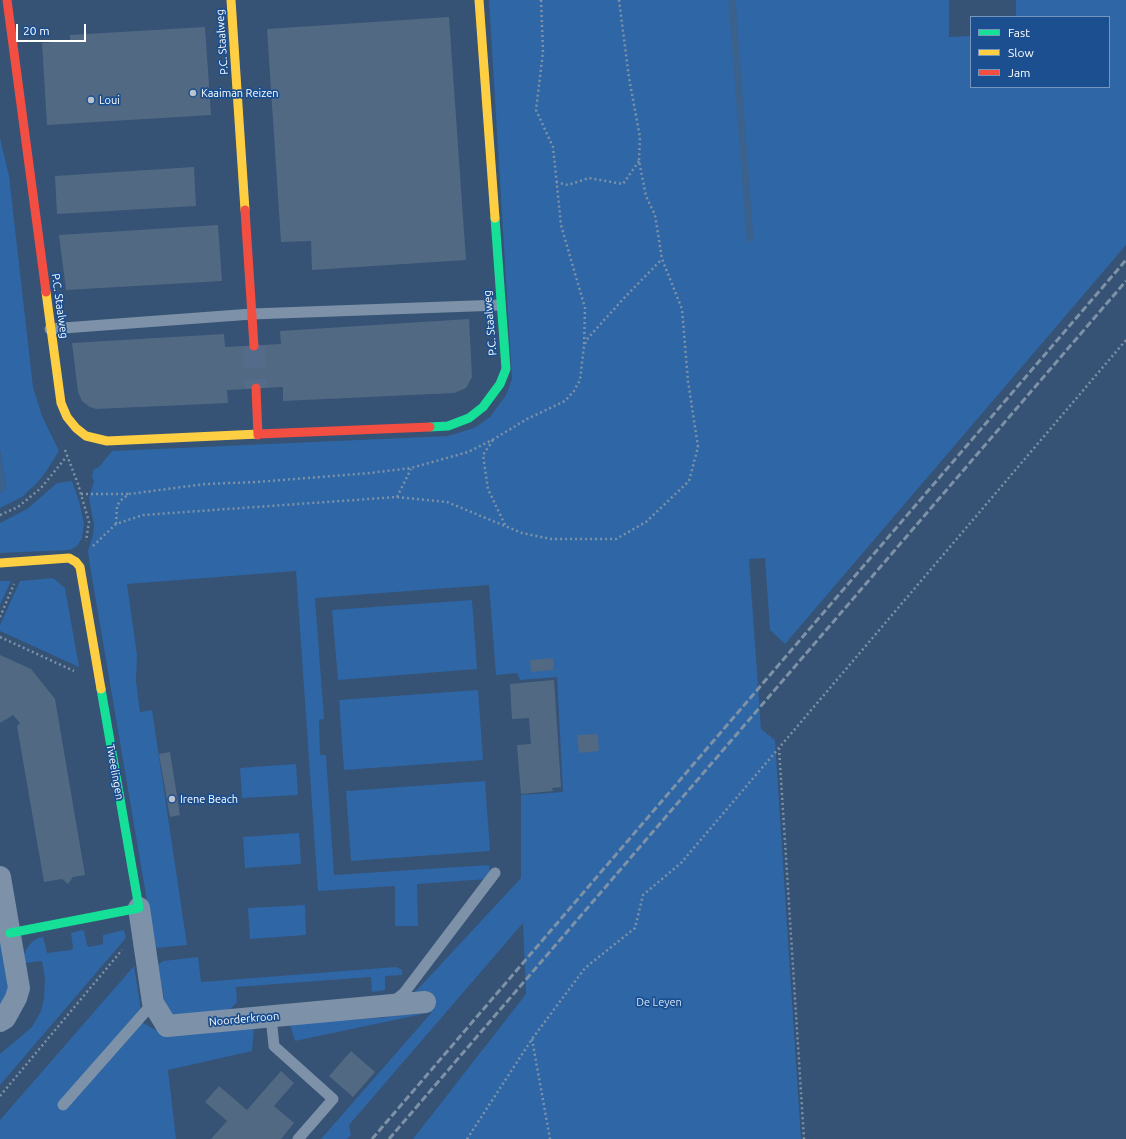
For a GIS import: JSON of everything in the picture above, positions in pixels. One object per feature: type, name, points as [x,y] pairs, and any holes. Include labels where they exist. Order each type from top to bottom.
[{"type":"street","name":"P.C. Staalweg","points":[[7,0],[61,403],[67,417],[76,428],[86,436],[107,441],[448,426],[469,418],[483,407],[500,384],[506,369],[500,305],[479,0]]},
{"type":"street","name":"P.C. Staalweg","points":[[231,0],[254,346]]},
{"type":"street","points":[[256,388],[258,435]]},
{"type":"street","points":[[0,563],[69,558],[76,562],[82,563]]},
{"type":"street","name":"Tweelingen","points":[[82,563],[99,682],[140,917]]},
{"type":"street","points":[[0,877],[20,988],[5,1018],[0,1021]]},
{"type":"street","points":[[10,933],[140,917]]},
{"type":"street","name":"Noorderkroon","points":[[140,917],[153,1003],[167,1026],[425,1002]]},
{"type":"lane","points":[[50,329],[252,314],[500,305]]},
{"type":"lane","points":[[387,1005],[404,993],[495,872]]},
{"type":"lane","points":[[63,1105],[153,1003]]},
{"type":"lane","points":[[271,1016],[274,1046],[333,1099],[298,1139]]},
{"type":"path","points":[[541,0],[543,52],[536,110],[553,147],[563,232],[579,284],[584,308],[584,346]]},
{"type":"path","points":[[82,563],[97,541],[116,524],[143,515],[397,498],[446,502],[522,533],[551,539],[616,539],[646,522],[689,481],[698,447],[688,381],[682,309],[662,259],[655,215],[646,196],[639,161],[640,137],[629,78],[620,0]]},
{"type":"path","points":[[556,182],[568,184],[589,178],[623,184],[639,161]]},
{"type":"path","points":[[466,1139],[532,1039],[585,968],[634,928],[643,895],[681,863],[1126,340]]},
{"type":"path","points":[[494,439],[483,455],[488,489],[506,527]]},
{"type":"path","points":[[0,515],[18,507],[41,488],[68,455],[89,522],[82,563]]},
{"type":"path","points":[[397,498],[412,468]]},
{"type":"path","points":[[81,494],[129,494]]},
{"type":"path","points":[[0,617],[24,561]]},
{"type":"path","points":[[0,637],[99,682]]},
{"type":"path","points":[[778,748],[804,1139]]},
{"type":"path","points":[[0,1096],[140,917]]},
{"type":"path","points":[[532,1039],[550,1139]]},
{"type":"green space","name":"De Leyen","points":[[489,0],[949,0],[949,37],[970,36],[970,88],[1110,88],[1110,16],[1016,16],[1016,0],[1126,0],[1126,245],[785,644],[770,630],[765,558],[749,559],[761,729],[775,740],[801,1139],[413,1139],[526,994],[523,923],[349,1125],[351,1135],[347,1139],[321,1139],[432,1012],[295,1041],[290,1024],[388,1017],[418,989],[521,878],[521,795],[563,792],[557,677],[520,680],[517,673],[496,675],[489,585],[315,598],[324,719],[319,720],[320,755],[326,755],[334,875],[489,865],[490,875],[487,879],[417,884],[418,926],[395,926],[395,886],[318,891],[296,571],[127,584],[137,655],[136,681],[140,712],[152,710],[187,945],[155,948],[88,551],[93,535],[94,525],[89,498],[94,481],[92,477],[93,470],[99,467],[112,451],[448,436],[474,428],[490,417],[506,395],[512,379]]},
{"type":"green space","points":[[0,138],[9,176],[33,387],[42,416],[59,451],[36,484],[22,497],[0,508],[0,493],[6,489],[0,450]]},
{"type":"green space","points":[[72,481],[79,501],[84,523],[82,538],[77,546],[70,550],[0,553],[0,523],[27,509],[57,483]]},
{"type":"green space","points":[[53,578],[65,588],[79,667],[0,631],[0,625],[20,581]]},
{"type":"green space","points":[[0,581],[11,581],[0,605]]},
{"type":"green space","points":[[472,600],[477,669],[338,680],[332,610]]},
{"type":"green space","points":[[478,690],[483,760],[344,770],[339,700]]},
{"type":"green space","points":[[296,764],[298,795],[242,798],[240,768]]},
{"type":"green space","points":[[485,781],[490,851],[351,861],[346,791]]},
{"type":"green space","points":[[299,833],[301,864],[245,868],[243,837]]},
{"type":"green space","points":[[305,905],[306,935],[250,939],[248,908]]},
{"type":"green space","points":[[81,930],[84,931],[87,945],[89,947],[103,944],[103,935],[124,930],[126,938],[0,1085],[0,1054],[32,1027],[41,1011],[44,998],[45,979],[42,961],[25,963],[24,954],[27,948],[32,942],[43,937],[47,953],[71,950],[73,948],[71,933]]},
{"type":"green space","points":[[0,939],[8,992],[0,1006]]},
{"type":"green space","points":[[198,957],[201,982],[396,967],[402,970],[402,975],[385,976],[385,990],[372,992],[371,977],[236,987],[237,1002],[224,1016],[173,1016],[165,1004],[158,965],[163,961]]},
{"type":"green space","points":[[134,966],[143,1023],[165,1035],[254,1028],[252,1051],[168,1070],[176,1139],[0,1139],[0,1120]]},
{"type":"shaded area","points":[[0,450],[6,489],[0,493]]},
{"type":"building","points":[[449,17],[466,260],[312,270],[311,241],[281,242],[267,29]]},
{"type":"building","points":[[205,27],[211,115],[47,125],[42,43],[70,41],[70,35]]},
{"type":"building","points":[[194,167],[196,206],[57,214],[55,176]]},
{"type":"building","points":[[218,225],[222,281],[66,290],[59,235]]},
{"type":"building","points":[[469,319],[472,377],[466,388],[454,393],[283,401],[283,387],[227,390],[228,403],[96,409],[90,407],[82,401],[78,392],[72,343],[224,334],[225,347],[281,344],[280,331]]},
{"type":"building","points":[[0,655],[31,669],[55,699],[85,875],[73,877],[68,884],[62,879],[44,882],[17,726],[20,723],[13,715],[0,723]]},
{"type":"building","points":[[553,658],[553,670],[531,672],[530,660]]},
{"type":"building","points":[[554,680],[561,787],[552,788],[553,791],[521,794],[517,745],[531,744],[529,718],[512,719],[510,684]]},
{"type":"building","points":[[598,734],[599,751],[579,753],[577,735]]},
{"type":"building","points":[[170,752],[180,815],[170,817],[159,754]]},
{"type":"building","points":[[351,1051],[375,1072],[353,1097],[329,1076]]},
{"type":"building","points":[[281,1071],[294,1083],[274,1106],[294,1123],[281,1139],[211,1139],[227,1121],[205,1102],[219,1086],[247,1110]]},
{"type":"waterway","points":[[732,0],[750,238]]},
{"type":"tunnel","points":[[254,346],[256,388]]},
{"type":"railway","points":[[372,1139],[1126,260]]},
{"type":"railway","points":[[389,1139],[1126,281]]},
{"type":"traffic: fast","points":[[430,427],[448,426],[469,418],[483,407],[500,384],[506,369],[495,218]]},
{"type":"traffic: fast","points":[[10,933],[139,908],[101,689]]},
{"type":"traffic: slow","points":[[231,0],[245,210]]},
{"type":"traffic: slow","points":[[479,0],[495,218]]},
{"type":"traffic: slow","points":[[46,292],[61,403],[67,417],[76,428],[86,436],[107,441],[259,434]]},
{"type":"traffic: slow","points":[[0,563],[69,558],[76,562],[80,567],[101,689]]},
{"type":"traffic: jam","points":[[7,0],[46,292]]},
{"type":"traffic: jam","points":[[245,210],[254,346]]},
{"type":"traffic: jam","points":[[256,388],[258,435]]},
{"type":"traffic: jam","points":[[259,434],[430,427]]},
{"type":"place","name":"Kaaiman Reizen","points":[[193,93]]},
{"type":"place","name":"Loui","points":[[91,100]]},
{"type":"place","name":"Irene Beach","points":[[172,799]]}]
